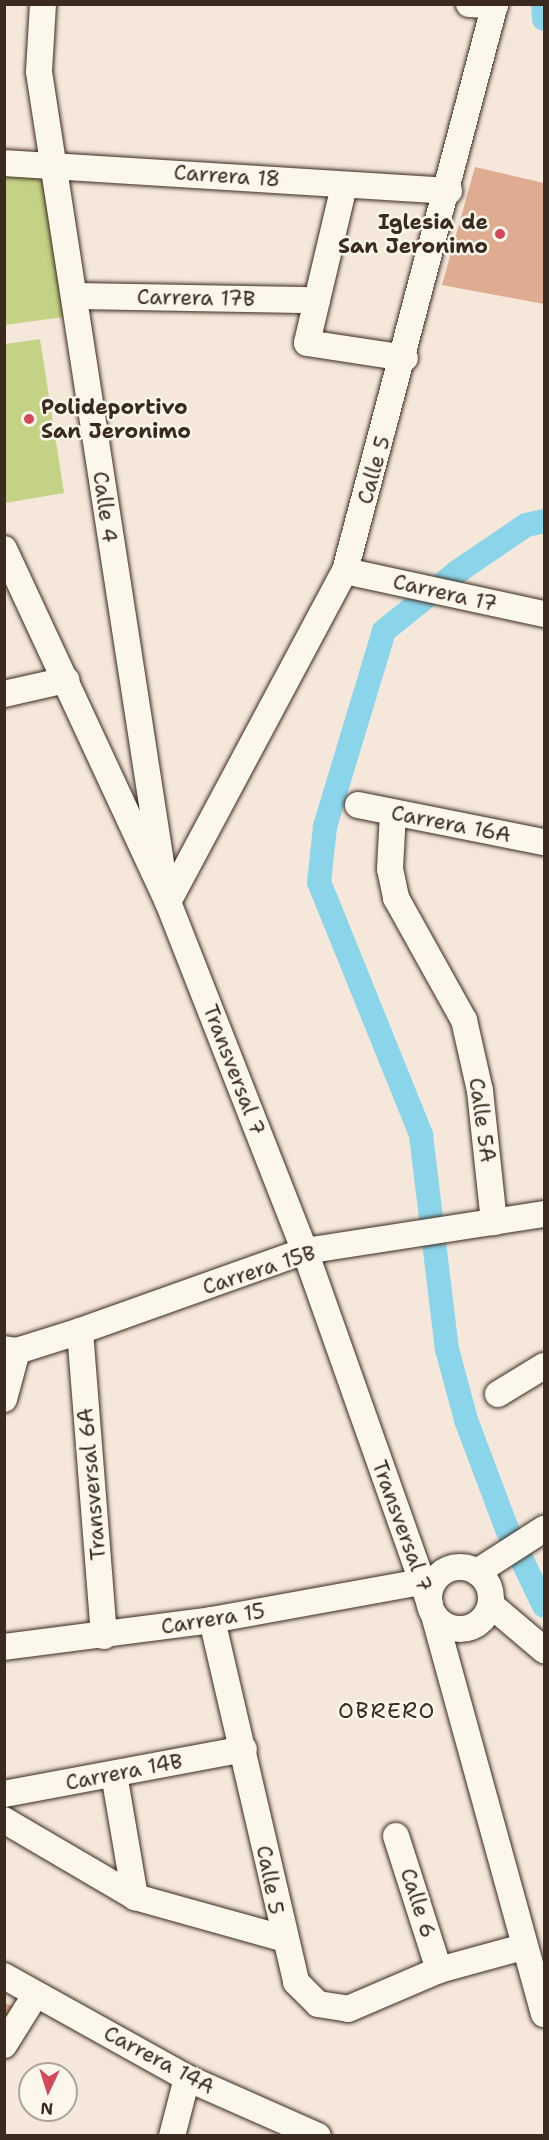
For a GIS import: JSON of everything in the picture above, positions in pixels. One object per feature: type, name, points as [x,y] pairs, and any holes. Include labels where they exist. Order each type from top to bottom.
[{"type":"street","name":"Calle 4","points":[[43,4],[39,72],[76,297],[168,902]]},
{"type":"street","points":[[468,4],[495,5]]},
{"type":"street","name":"Calle 5","points":[[168,902],[345,571],[449,192],[495,5]]},
{"type":"street","name":"Carrera 18","points":[[4,163],[54,163],[449,192]]},
{"type":"street","points":[[344,186],[307,343],[405,358]]},
{"type":"street","name":"Carrera 17B","points":[[76,297],[317,300]]},
{"type":"street","name":"Transversal 7","points":[[4,549],[168,902],[305,1251],[428,1600],[523,1947],[544,2014]]},
{"type":"street","name":"Carrera 17","points":[[345,571],[452,596],[544,614]]},
{"type":"street","points":[[4,694],[66,680]]},
{"type":"street","name":"Carrera 16A","points":[[358,805],[544,842]]},
{"type":"street","name":"Calle 5A","points":[[393,813],[390,869],[396,898],[464,1020],[480,1091],[494,1222]]},
{"type":"street","name":"Carrera 15B","points":[[11,1350],[80,1331],[305,1251],[544,1214]]},
{"type":"street","points":[[4,1328],[11,1350],[4,1399]]},
{"type":"street","name":"Transversal 6A","points":[[80,1331],[104,1636]]},
{"type":"street","points":[[498,1394],[544,1366]]},
{"type":"street","points":[[477,1572],[496,1555],[538,1533]]},
{"type":"street","points":[[459,1567],[477,1572],[489,1586],[491,1605],[486,1616],[466,1629],[443,1624],[428,1600],[440,1574],[459,1567]]},
{"type":"street","name":"Carrera 15","points":[[4,1647],[104,1636],[212,1620],[428,1600]]},
{"type":"street","points":[[491,1605],[544,1650]]},
{"type":"street","name":"Calle 5","points":[[212,1620],[244,1749],[282,1938],[296,1982],[318,2004],[348,2009],[439,1970]]},
{"type":"street","name":"Carrera 14B","points":[[4,1794],[244,1749]]},
{"type":"street","points":[[114,1774],[135,1897]]},
{"type":"street","points":[[4,1820],[135,1897],[282,1938]]},
{"type":"street","name":"Calle 6","points":[[396,1836],[439,1970]]},
{"type":"street","points":[[439,1970],[523,1947]]},
{"type":"street","name":"Carrera 14A","points":[[4,1976],[187,2078],[318,2136]]},
{"type":"street","points":[[4,2045],[36,1994]]},
{"type":"street","points":[[172,2136],[187,2078]]},
{"type":"green space","points":[[54,163],[78,315],[5,325],[4,164]]},
{"type":"green space","name":"Polideportivo San Jeronimo","points":[[40,339],[64,493],[5,503],[5,344]]},
{"type":"building","name":"Iglesia de San Jeronimo","points":[[475,167],[544,183],[544,304],[442,285]]},
{"type":"building","points":[[4,2002],[13,2007],[4,2026]]},
{"type":"waterway","points":[[543,4],[544,19]]},
{"type":"waterway","points":[[544,521],[526,525],[457,572],[384,631],[325,827],[319,882],[421,1135],[447,1349],[466,1420],[507,1529],[544,1606]]},
{"type":"place","name":"Iglesia de San Jeronimo","points":[[500,234]]},
{"type":"place","name":"Polideportivo San Jeronimo","points":[[29,419]]},
{"type":"district","name":"OBRERO","points":[[387,1711]]}]
